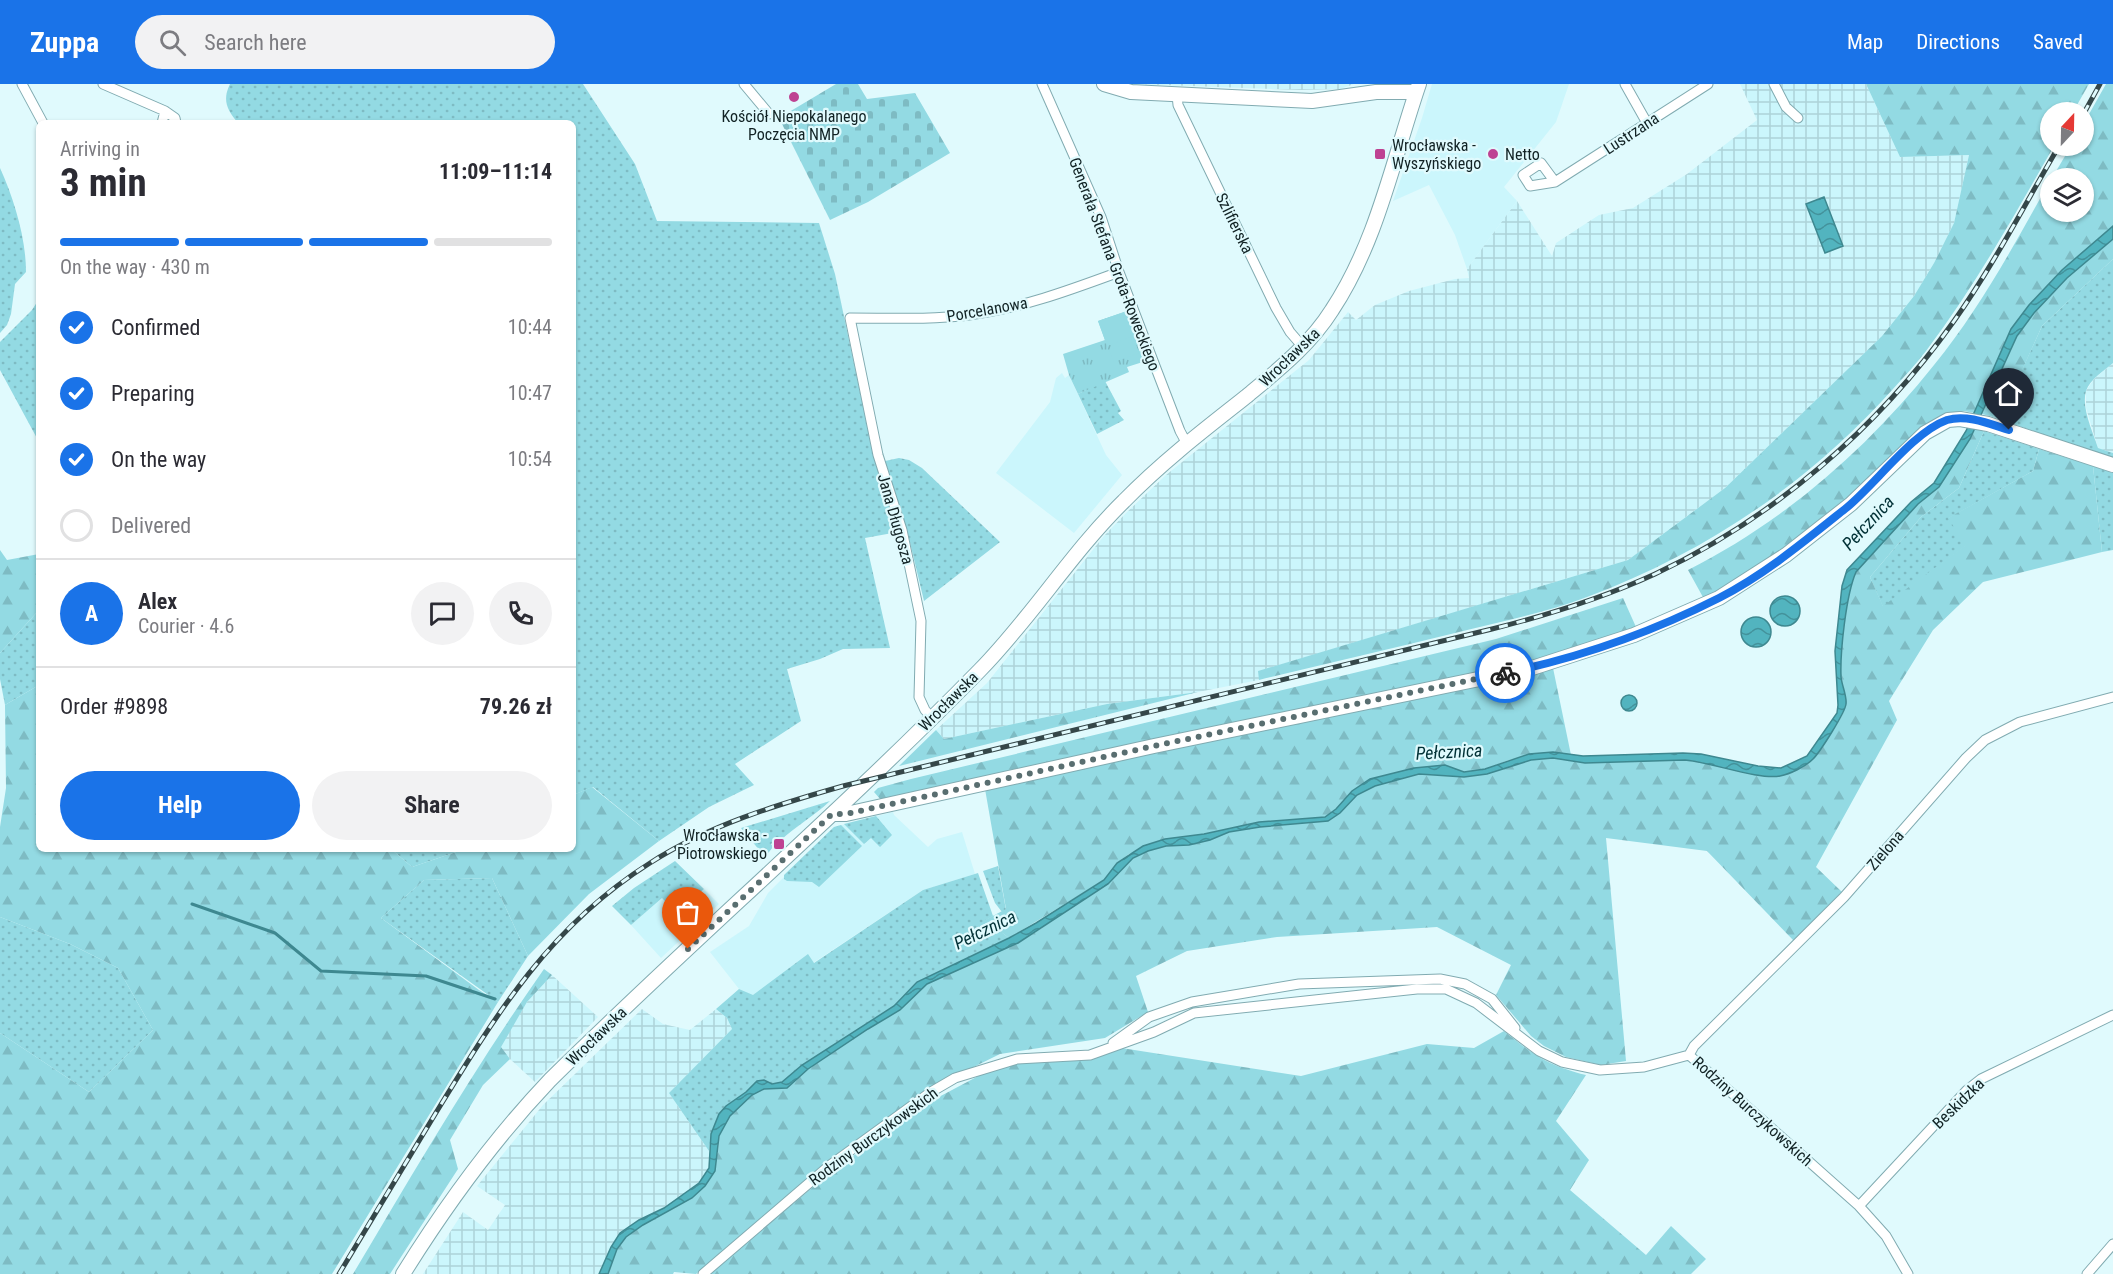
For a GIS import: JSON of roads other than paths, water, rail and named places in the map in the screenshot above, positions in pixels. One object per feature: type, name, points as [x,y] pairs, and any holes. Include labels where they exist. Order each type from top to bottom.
[{"type":"street","points":[[22,84],[41,120]]},
{"type":"street","points":[[103,84],[165,111],[175,120]]},
{"type":"street","points":[[744,84],[769,114]]},
{"type":"street","name":"Generała Stefana Grota-Roweckiego","points":[[1042,84],[1101,217],[1119,272],[1187,444]]},
{"type":"street","points":[[1104,84],[1131,92],[1312,101],[1418,88]]},
{"type":"street","points":[[1625,84],[1647,123]]},
{"type":"street","name":"Lustrzana","points":[[1555,182],[1708,84]]},
{"type":"street","points":[[1774,84],[1786,107],[1798,117]]},
{"type":"street","name":"Wrocławska","points":[[403,1274],[464,1184],[531,1101],[596,1036],[932,718],[997,651],[1114,510],[1187,444],[1303,347],[1333,309],[1357,266],[1375,221],[1418,88]]},
{"type":"street","name":"Szlifierska","points":[[1177,94],[1178,105],[1276,308],[1290,332],[1303,347]]},
{"type":"street","points":[[163,120],[165,111]]},
{"type":"street","name":"Porcelanowa","points":[[850,318],[927,318],[969,315],[1040,300],[1119,272]]},
{"type":"street","name":"Jana Długosza","points":[[850,318],[878,455],[902,530],[921,621],[919,697],[932,718]]},
{"type":"street","points":[[832,814],[846,814],[1154,746],[1532,668],[1634,635],[1719,598],[1786,555],[1851,504],[1925,432],[1947,420],[1960,419],[1988,424],[2113,465]]},
{"type":"street","name":"Zielona","points":[[1689,1055],[1700,1040],[1844,897],[1966,758],[1985,740],[2020,722],[2113,697]]},
{"type":"street","points":[[851,795],[866,806],[878,807]]},
{"type":"street","name":"Rodziny Burczykowskich","points":[[1106,1049],[1149,1017],[1192,1002],[1299,984],[1440,979],[1465,984],[1492,999],[1522,1037]]},
{"type":"street","name":"Rodziny Burczykowskich","points":[[703,1274],[829,1166],[931,1092],[955,1078],[1017,1059],[1090,1055],[1154,1032],[1194,1013],[1417,989],[1446,989],[1476,1003],[1539,1051],[1562,1062],[1600,1070],[1644,1067],[1689,1055],[1859,1206],[1886,1236],[1908,1274]]},
{"type":"street","name":"Beskidzka","points":[[1859,1206],[1967,1090],[1981,1079],[2113,1016]]},
{"type":"street","points":[[2087,1274],[2113,1244]]},
{"type":"water","points":[[1824,197],[1843,246],[1825,253],[1806,204]]},
{"type":"water","points":[[2113,226],[2113,239],[2067,278],[2034,313],[2017,336],[1970,439],[1939,487],[1918,504],[1856,572],[1844,624],[1841,677],[1846,704],[1826,741],[1806,765],[1788,774],[1771,777],[1685,760],[1585,763],[1553,758],[1531,760],[1487,774],[1464,777],[1419,774],[1375,786],[1357,795],[1340,813],[1328,821],[1229,832],[1189,845],[1166,846],[1148,851],[1133,858],[1108,884],[1018,943],[927,984],[900,1010],[808,1069],[787,1088],[764,1089],[752,1095],[730,1116],[719,1136],[715,1171],[705,1186],[692,1198],[626,1237],[617,1249],[608,1274],[599,1274],[620,1233],[639,1220],[664,1208],[699,1183],[709,1168],[711,1134],[719,1114],[757,1081],[764,1080],[772,1084],[782,1082],[802,1065],[894,1006],[917,982],[1036,923],[1104,880],[1117,863],[1143,846],[1165,839],[1204,834],[1259,822],[1325,817],[1336,809],[1352,791],[1370,779],[1414,768],[1445,765],[1464,772],[1485,769],[1529,754],[1553,752],[1583,756],[1701,754],[1758,766],[1781,768],[1807,756],[1837,713],[1835,651],[1842,586],[1847,570],[1911,502],[1934,483],[1966,431],[2011,329],[2029,305],[2062,270]]},
{"type":"water","points":[[1785,596],[1796,600],[1800,611],[1796,622],[1785,626],[1774,622],[1770,611],[1774,600]]},
{"type":"water","points":[[1756,617],[1767,621],[1771,632],[1767,643],[1756,647],[1745,643],[1741,632],[1745,621]]},
{"type":"water","points":[[1626,695],[1632,695],[1637,703],[1635,709],[1626,711],[1621,706],[1621,700]]},
{"type":"waterway","points":[[192,904],[275,933],[321,971],[426,976],[495,999]]},
{"type":"railway","points":[[2090,102],[2100,84]]},
{"type":"railway","points":[[339,1274],[459,1075],[528,974],[554,943],[583,915],[650,863],[719,827],[818,793],[1513,624],[1595,598],[1655,574],[1741,526],[1782,498],[1821,467],[1892,398],[1924,360],[1968,300],[2053,156]]},
{"type":"place","name":"Kościół Niepokalanego Poczęcia NMP","points":[[794,97]]},
{"type":"place","name":"Wrocławska - Wyszyńskiego","points":[[1380,154]]},
{"type":"place","name":"Netto","points":[[1493,154]]},
{"type":"place","name":"Wrocławska - Piotrowskiego","points":[[779,844]]},
{"type":"water label","name":"Pełcznica","points":[[1868,523]]},
{"type":"water label","name":"Pełcznica","points":[[1449,752]]},
{"type":"water label","name":"Pełcznica","points":[[985,930]]}]
